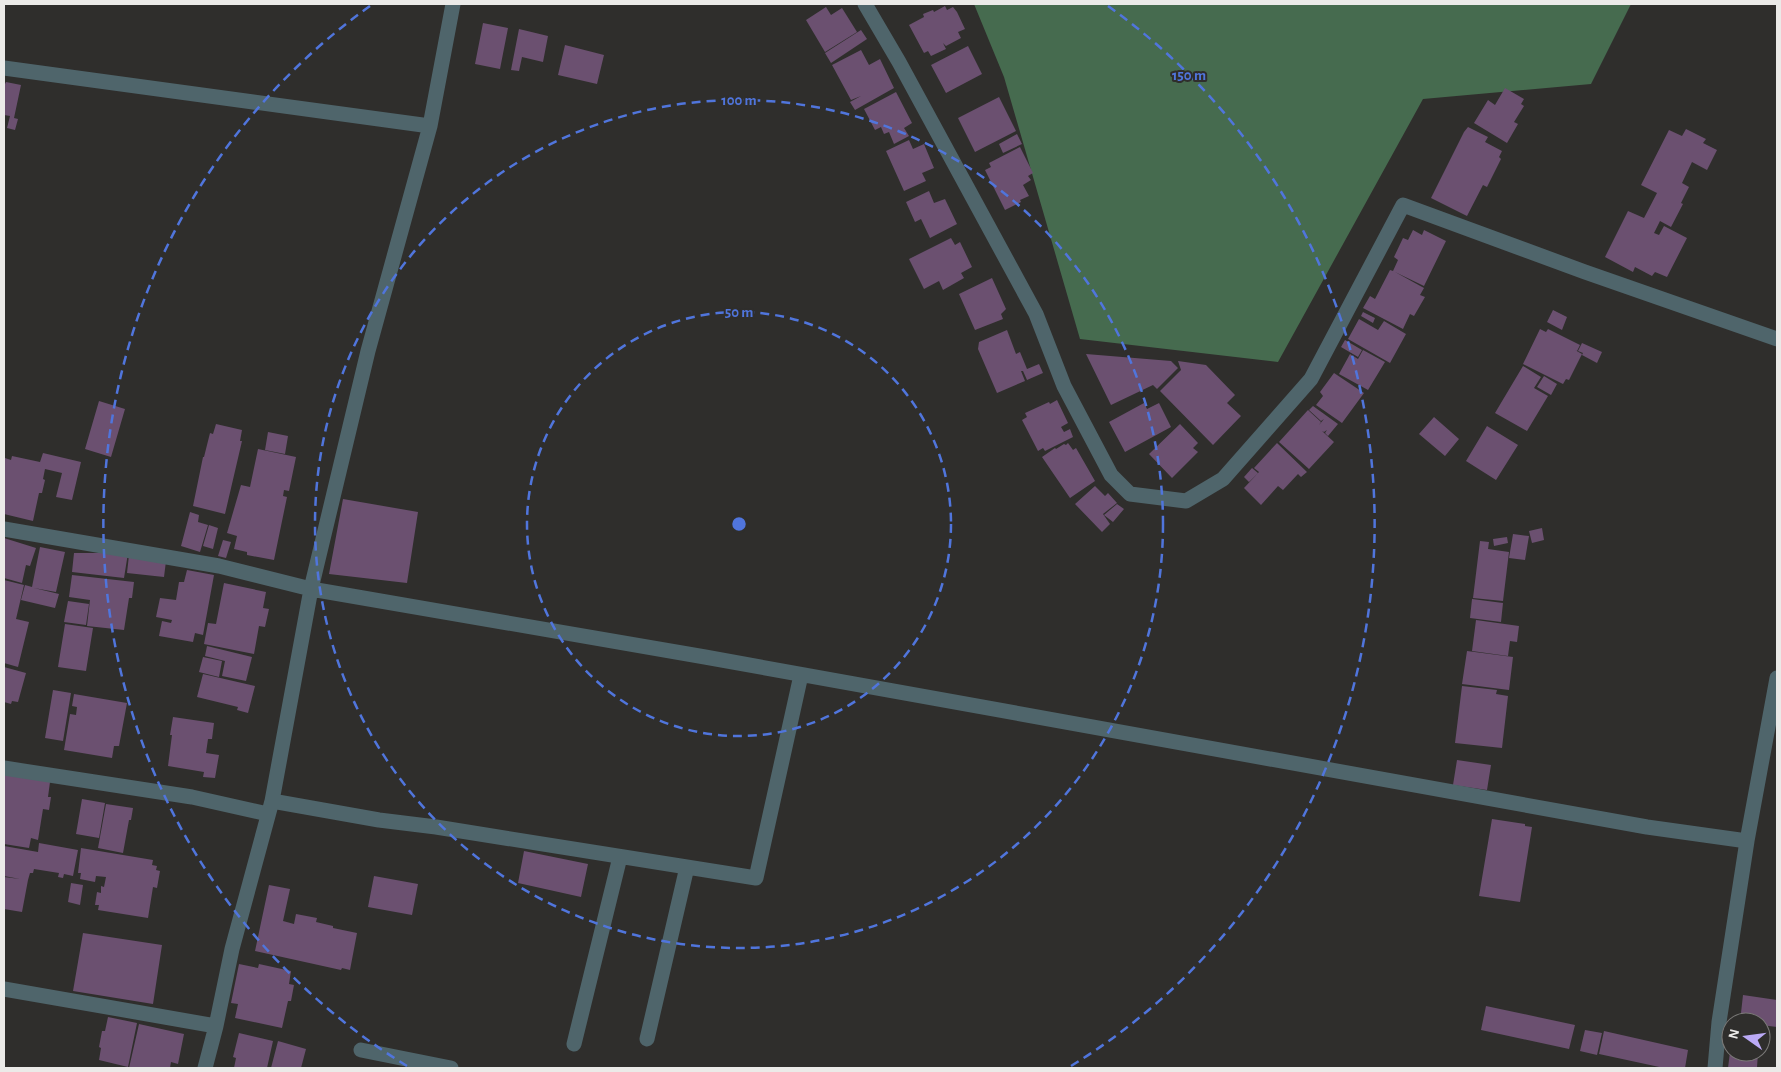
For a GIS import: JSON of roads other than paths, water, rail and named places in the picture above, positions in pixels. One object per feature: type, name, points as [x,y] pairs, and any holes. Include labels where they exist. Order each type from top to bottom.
[{"type":"street","points":[[204,1068],[216,1026],[232,949],[270,807],[311,589],[368,351],[430,126],[453,4]]},
{"type":"street","points":[[865,4],[899,62],[1036,314],[1064,386],[1111,475],[1130,494],[1186,501],[1223,479],[1311,378],[1404,204],[1585,272],[1777,339]]},
{"type":"street","points":[[4,68],[430,126]]},
{"type":"street","points":[[4,529],[220,566],[311,589],[1647,827],[1747,841]]},
{"type":"street","points":[[4,768],[192,797],[436,827],[756,878],[801,675]]},
{"type":"street","points":[[1715,1068],[1719,1022],[1747,841],[1777,678]]},
{"type":"street","points":[[574,1044],[620,857]]},
{"type":"street","points":[[647,1039],[687,867]]},
{"type":"street","points":[[4,989],[216,1026]]},
{"type":"street","points":[[361,1050],[451,1068]]}]
